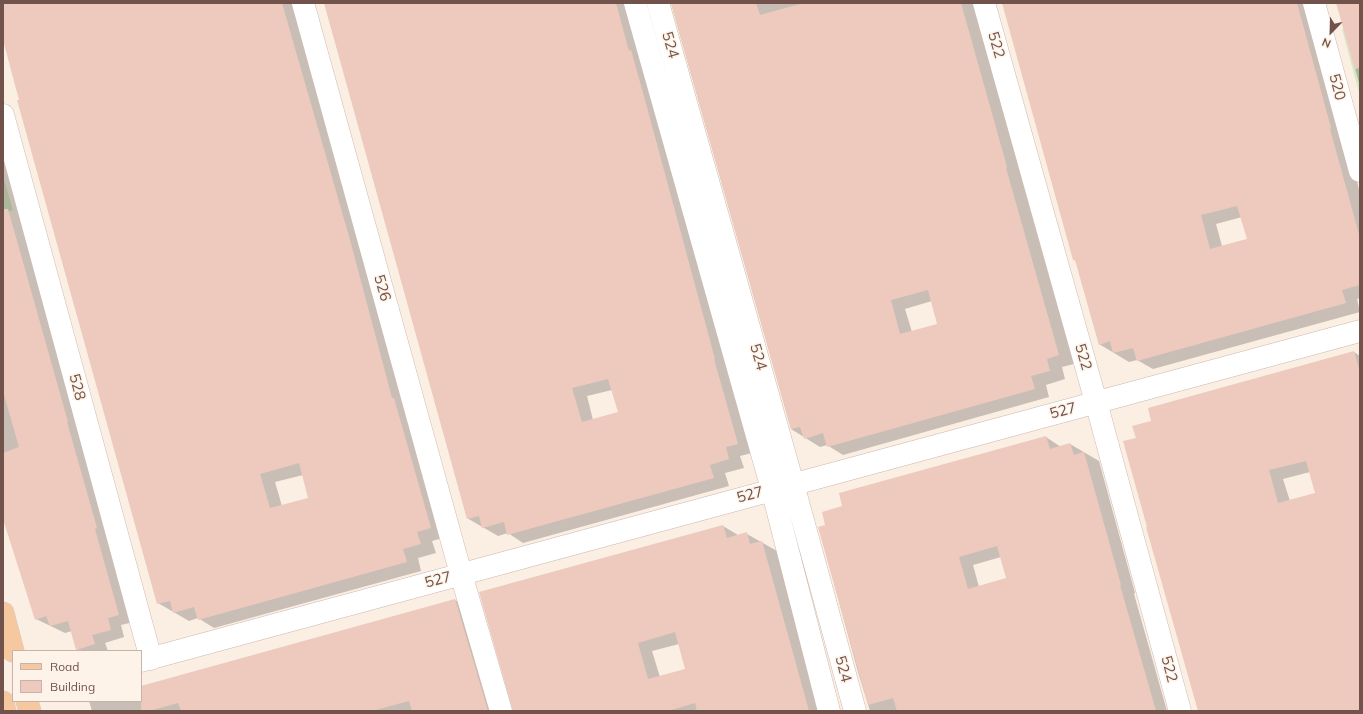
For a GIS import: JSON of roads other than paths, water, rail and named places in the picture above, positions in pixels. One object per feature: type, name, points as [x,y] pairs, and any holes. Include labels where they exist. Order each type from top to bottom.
[{"type":"main road","points":[[3,613],[13,650]]},
{"type":"main road","points":[[3,702],[5,711]]},
{"type":"street","name":"526","points":[[302,3],[461,574],[501,711]]},
{"type":"street","name":"524","points":[[635,3],[772,489],[830,711]]},
{"type":"street","name":"524","points":[[658,3],[855,711]]},
{"type":"street","name":"522","points":[[984,3],[1096,402],[1180,711]]},
{"type":"street","name":"520","points":[[1314,3],[1360,171]]},
{"type":"street","name":"528","points":[[3,115],[146,660]]},
{"type":"street","name":"527","points":[[146,660],[772,489],[1360,331]]}]
